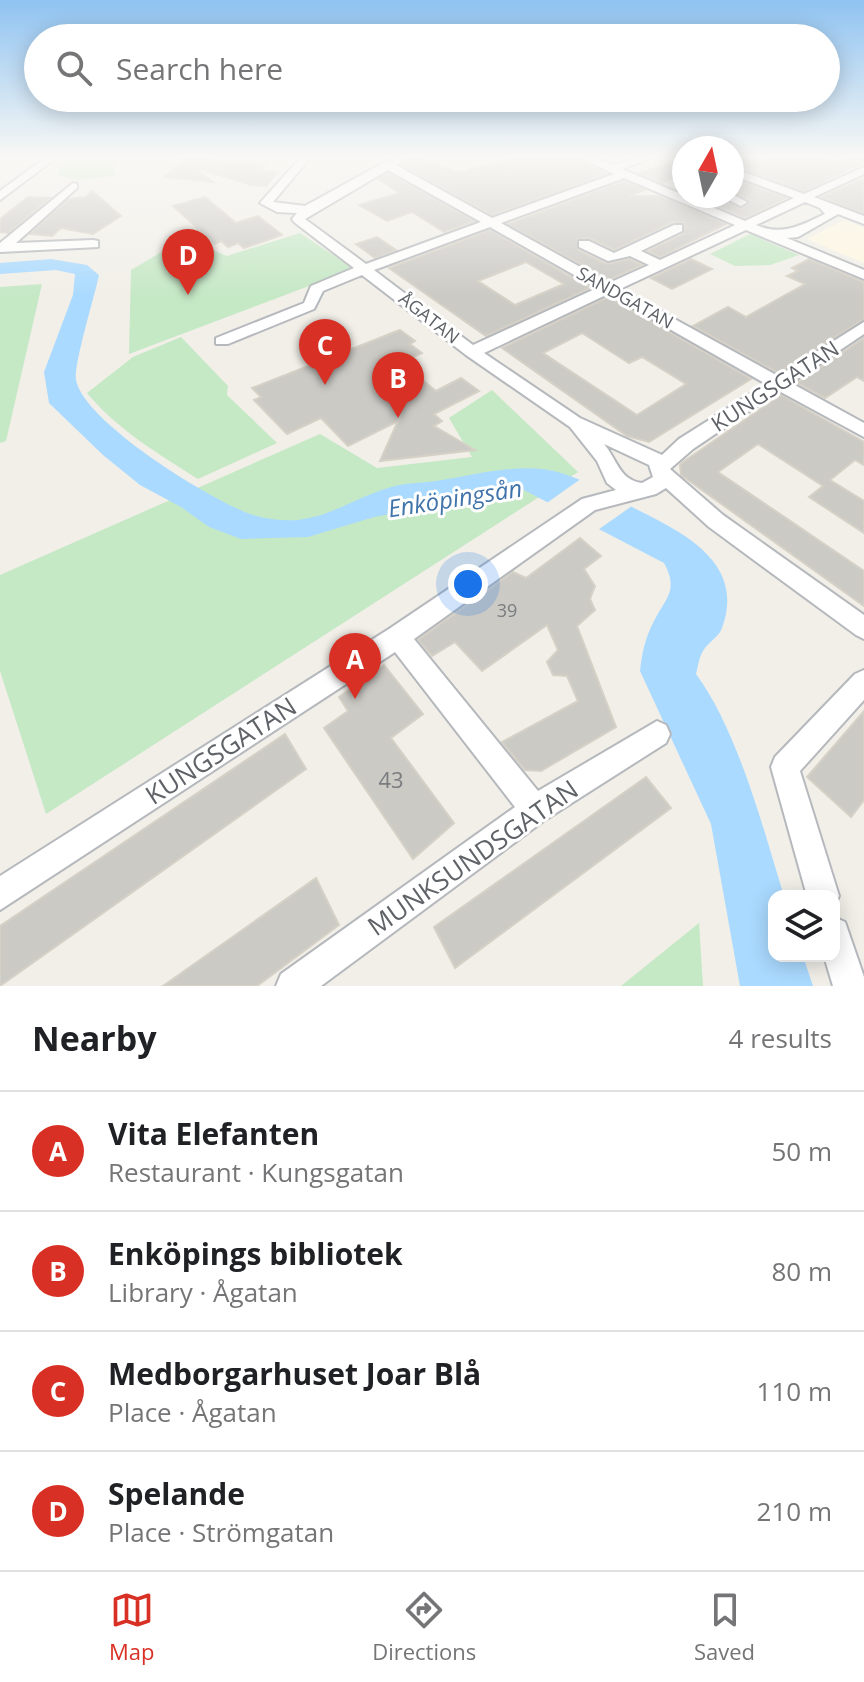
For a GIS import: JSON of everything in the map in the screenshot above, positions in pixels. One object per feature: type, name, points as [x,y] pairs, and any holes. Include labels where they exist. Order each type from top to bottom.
[{"type":"street","points":[[1,248],[52,204]]},
{"type":"street","points":[[269,204],[281,209],[307,210],[318,204]]},
{"type":"street","name":"SANDGATAN","points":[[457,204],[864,431]]},
{"type":"street","points":[[222,341],[309,306],[316,289],[536,204]]},
{"type":"street","points":[[472,352],[660,265],[752,228],[795,204]]},
{"type":"street","points":[[752,228],[794,234],[832,215],[823,204]]},
{"type":"street","points":[[823,204],[864,220]]},
{"type":"street","points":[[708,208],[864,275]]},
{"type":"street","name":"ÅGATAN","points":[[307,210],[298,219],[472,352],[864,628]]},
{"type":"street","points":[[584,244],[613,258],[678,228]]},
{"type":"street","points":[[1,248],[58,243],[93,244]]},
{"type":"street","points":[[631,251],[660,265]]},
{"type":"street","name":"KUNGSGATAN","points":[[643,475],[864,327]]},
{"type":"street","name":"ÅGATAN","points":[[574,422],[601,481],[618,482],[643,475]]},
{"type":"street","points":[[601,481],[617,454],[643,475]]},
{"type":"street","points":[[601,481],[643,475]]},
{"type":"street","name":"KUNGSGATAN","points":[[0,894],[398,637],[560,526],[601,481]]},
{"type":"street","points":[[398,637],[535,810]]},
{"type":"street","points":[[821,890],[785,767],[864,682]]},
{"type":"street","name":"MUNKSUNDSGATAN","points":[[293,986],[535,810],[657,734]]},
{"type":"street","points":[[840,953],[850,986]]},
{"type":"shaded area","points":[[844,220],[864,228],[864,263],[807,239]]},
{"type":"green space","points":[[300,233],[354,269],[129,354],[131,270],[185,238],[227,256]]},
{"type":"green space","points":[[750,234],[799,255],[770,265],[735,266],[710,254]]},
{"type":"green space","points":[[42,284],[6,441],[0,443],[0,287]]},
{"type":"green space","points":[[181,337],[228,386],[227,395],[277,443],[198,479],[125,430],[87,393],[133,357]]},
{"type":"green space","points":[[492,390],[578,472],[46,814],[0,671],[0,575],[320,434],[377,468],[472,457],[449,418]]},
{"type":"green space","points":[[699,923],[703,986],[621,986]]},
{"type":"water","name":"Enköpingsån","points":[[51,259],[87,265],[99,275],[76,372],[76,380],[84,397],[101,417],[151,457],[207,493],[250,514],[297,520],[321,515],[394,486],[531,468],[561,473],[583,482],[665,524],[697,545],[720,572],[726,588],[727,607],[721,631],[703,651],[696,674],[725,723],[737,751],[782,890],[768,890],[768,962],[805,962],[813,986],[740,986],[711,824],[640,671],[648,633],[671,587],[664,563],[522,489],[374,517],[308,537],[241,539],[209,527],[181,507],[140,485],[103,455],[49,403],[44,372],[73,295],[75,274],[56,270],[0,274],[0,263]]},
{"type":"pier","points":[[582,478],[632,506],[595,532],[544,505]]},
{"type":"building","points":[[19,204],[43,204],[8,233],[0,232],[0,219]]},
{"type":"building","points":[[63,204],[107,204],[121,216],[93,234],[61,228],[52,236],[30,234]]},
{"type":"building","points":[[213,204],[236,223],[258,216],[282,235],[244,248],[238,243],[228,247],[221,241],[215,244],[173,206]]},
{"type":"building","points":[[444,204],[474,221],[444,232],[412,212],[387,221],[359,205]]},
{"type":"building","points":[[472,204],[523,204],[492,215]]},
{"type":"building","points":[[562,204],[672,204],[672,208],[688,208],[726,224],[660,257],[648,251],[683,234],[684,223],[673,222],[614,250],[590,238],[577,239],[578,250],[607,264],[630,259],[642,265],[609,280],[508,224]]},
{"type":"building","points":[[774,204],[745,218],[722,208]]},
{"type":"building","points":[[840,204],[864,204],[864,213]]},
{"type":"building","points":[[490,230],[590,288],[486,336],[389,268]],"holes":[[[526,262],[564,284],[515,305],[478,281]]]},
{"type":"building","points":[[377,237],[396,250],[375,258],[356,244]]},
{"type":"building","points":[[691,259],[712,269],[672,289],[651,278]]},
{"type":"building","points":[[809,259],[864,282],[864,319],[778,373],[693,326],[728,307],[746,317],[805,284],[787,276],[798,271],[792,268]]},
{"type":"building","points":[[608,297],[751,379],[649,442],[627,436],[502,348]],"holes":[[[582,333],[629,363],[642,357],[686,384],[637,415],[543,353]]]},
{"type":"building","points":[[400,330],[415,341],[410,344],[422,353],[401,363],[436,391],[461,378],[479,391],[434,414],[442,421],[434,426],[475,450],[380,461],[398,421],[348,446],[321,418],[287,434],[254,400],[261,397],[252,388]]},
{"type":"building","points":[[864,338],[864,381],[857,377],[825,398],[797,383]]},
{"type":"building","points":[[781,395],[864,442],[864,465],[855,460],[830,480],[864,501],[864,533],[809,497],[823,486],[758,444],[718,472],[864,571],[864,606],[681,475],[680,465],[683,462]]},
{"type":"building","points":[[580,538],[601,556],[584,569],[595,586],[590,599],[595,610],[577,626],[616,727],[541,771],[525,770],[502,742],[578,701],[567,676],[553,675],[547,662],[558,650],[547,625],[482,671],[455,642],[432,656],[418,640],[513,572],[526,578]]},
{"type":"building","points":[[384,665],[423,714],[391,738],[454,823],[413,859],[324,728],[348,711],[339,697]]},
{"type":"building","points":[[864,711],[864,800],[851,817],[807,777]]},
{"type":"building","points":[[285,734],[306,769],[0,986],[0,926]]},
{"type":"building","points":[[646,777],[671,808],[455,968],[434,927]]},
{"type":"building","points":[[316,878],[339,925],[257,986],[163,986]]},
{"type":"place","name":"Spelande","points":[[188,295]]},
{"type":"place","name":"Medborgarhuset Joar Blå","points":[[325,385]]},
{"type":"place","name":"Enköpings bibliotek","points":[[398,418]]},
{"type":"place","name":"Vita Elefanten","points":[[355,699]]}]
